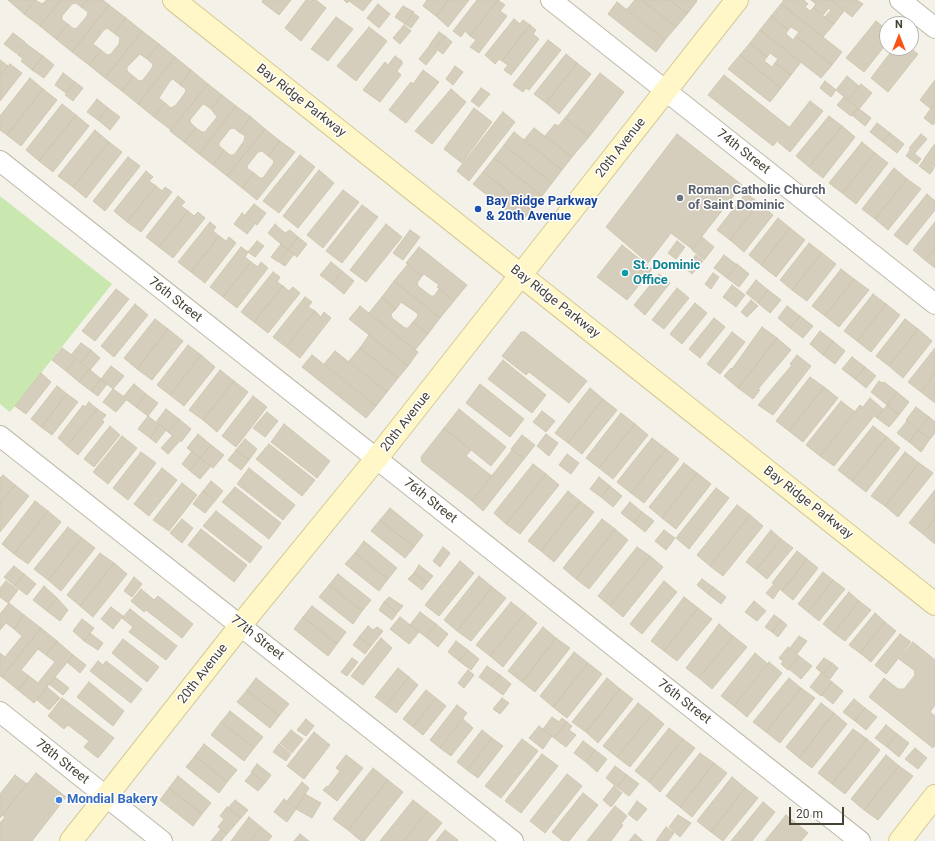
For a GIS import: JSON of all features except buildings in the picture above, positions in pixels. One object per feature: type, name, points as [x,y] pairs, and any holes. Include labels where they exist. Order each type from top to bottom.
[{"type":"street","name":"Bay Ridge Parkway","points":[[174,0],[935,604]]},
{"type":"street","name":"74th Street","points":[[551,0],[935,304]]},
{"type":"street","name":"20th Avenue","points":[[71,841],[241,626],[376,459],[737,0]]},
{"type":"street","points":[[900,0],[935,28]]},
{"type":"street","name":"76th Street","points":[[0,161],[860,841]]},
{"type":"street","name":"77th Street","points":[[0,436],[513,841]]},
{"type":"street","name":"78th Street","points":[[0,712],[162,841]]},
{"type":"street","points":[[900,841],[935,796]]},
{"type":"green space","points":[[0,196],[112,284],[10,412],[0,404]]},
{"type":"place","name":"Roman Catholic Church of Saint Dominic","points":[[680,198]]},
{"type":"place","name":"Bay Ridge Parkway & 20th Avenue","points":[[478,209]]},
{"type":"place","name":"St. Dominic Office","points":[[625,273]]},
{"type":"place","name":"Mondial Bakery","points":[[59,800]]}]
